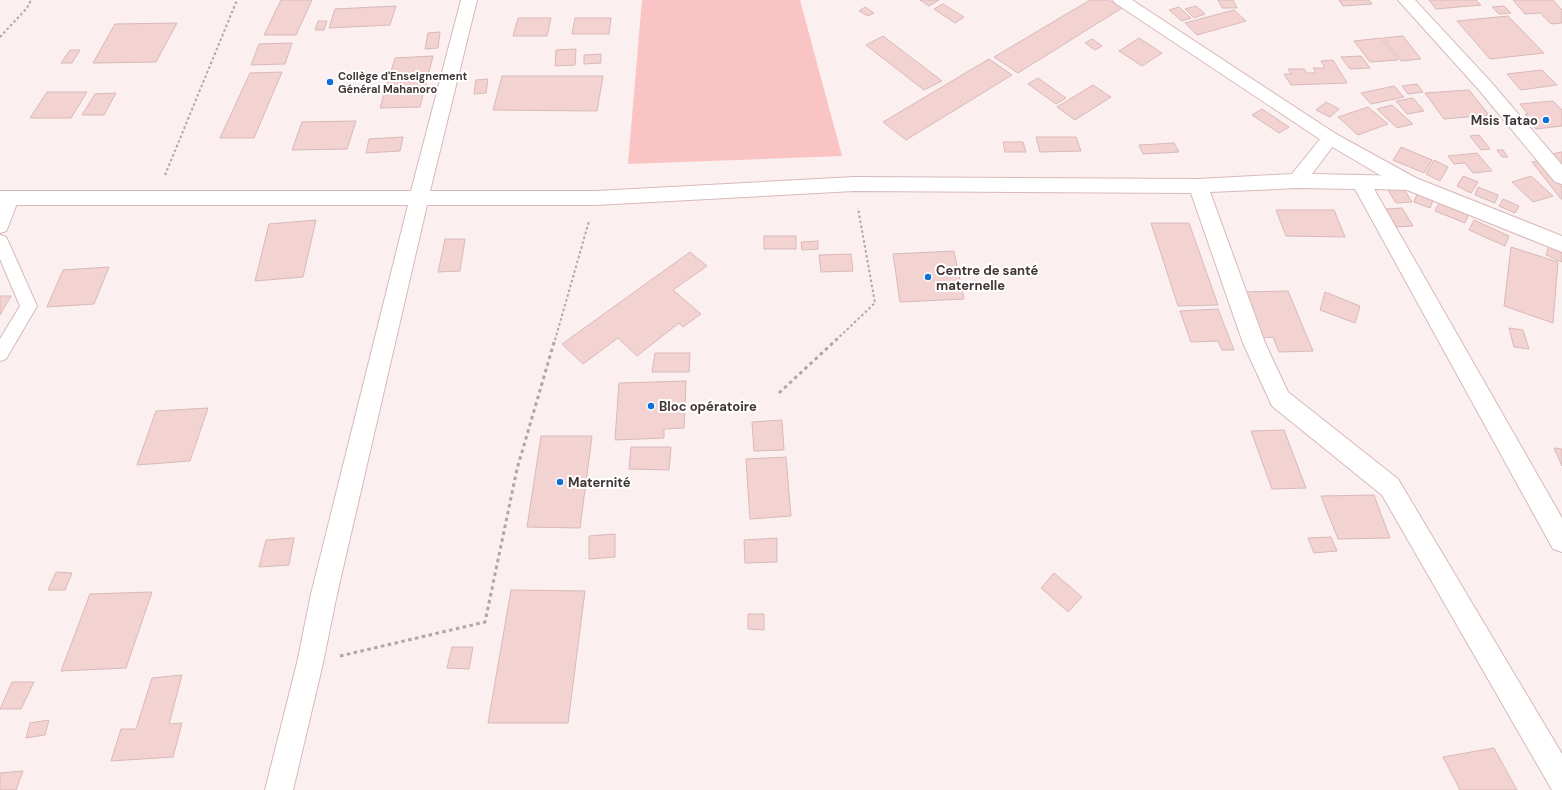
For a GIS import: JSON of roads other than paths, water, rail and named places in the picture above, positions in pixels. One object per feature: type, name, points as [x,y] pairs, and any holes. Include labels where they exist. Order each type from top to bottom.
[{"type":"street","points":[[279,790],[310,662],[326,586],[419,198],[469,0]]},
{"type":"street","points":[[1121,0],[1330,138],[1409,183],[1562,244]]},
{"type":"street","points":[[1406,0],[1485,86],[1562,177]]},
{"type":"street","points":[[1297,181],[1330,138]]},
{"type":"street","points":[[6,198],[596,198],[854,184],[1198,186],[1297,181],[1409,183]]},
{"type":"street","points":[[1361,183],[1562,541]]},
{"type":"street","points":[[1198,186],[1254,343],[1280,398],[1390,487],[1562,780]]},
{"type":"lane","points":[[0,227],[6,198]]},
{"type":"lane","points":[[0,241],[29,306],[0,354]]},
{"type":"place","name":"Collège d'Enseignement Général Mahanoro","points":[[330,82]]},
{"type":"place","name":"Msis Tatao","points":[[1546,120]]},
{"type":"place","name":"Centre de santé maternelle","points":[[928,277]]},
{"type":"place","name":"Bloc opératoire","points":[[651,406]]},
{"type":"place","name":"Maternité","points":[[560,482]]}]
